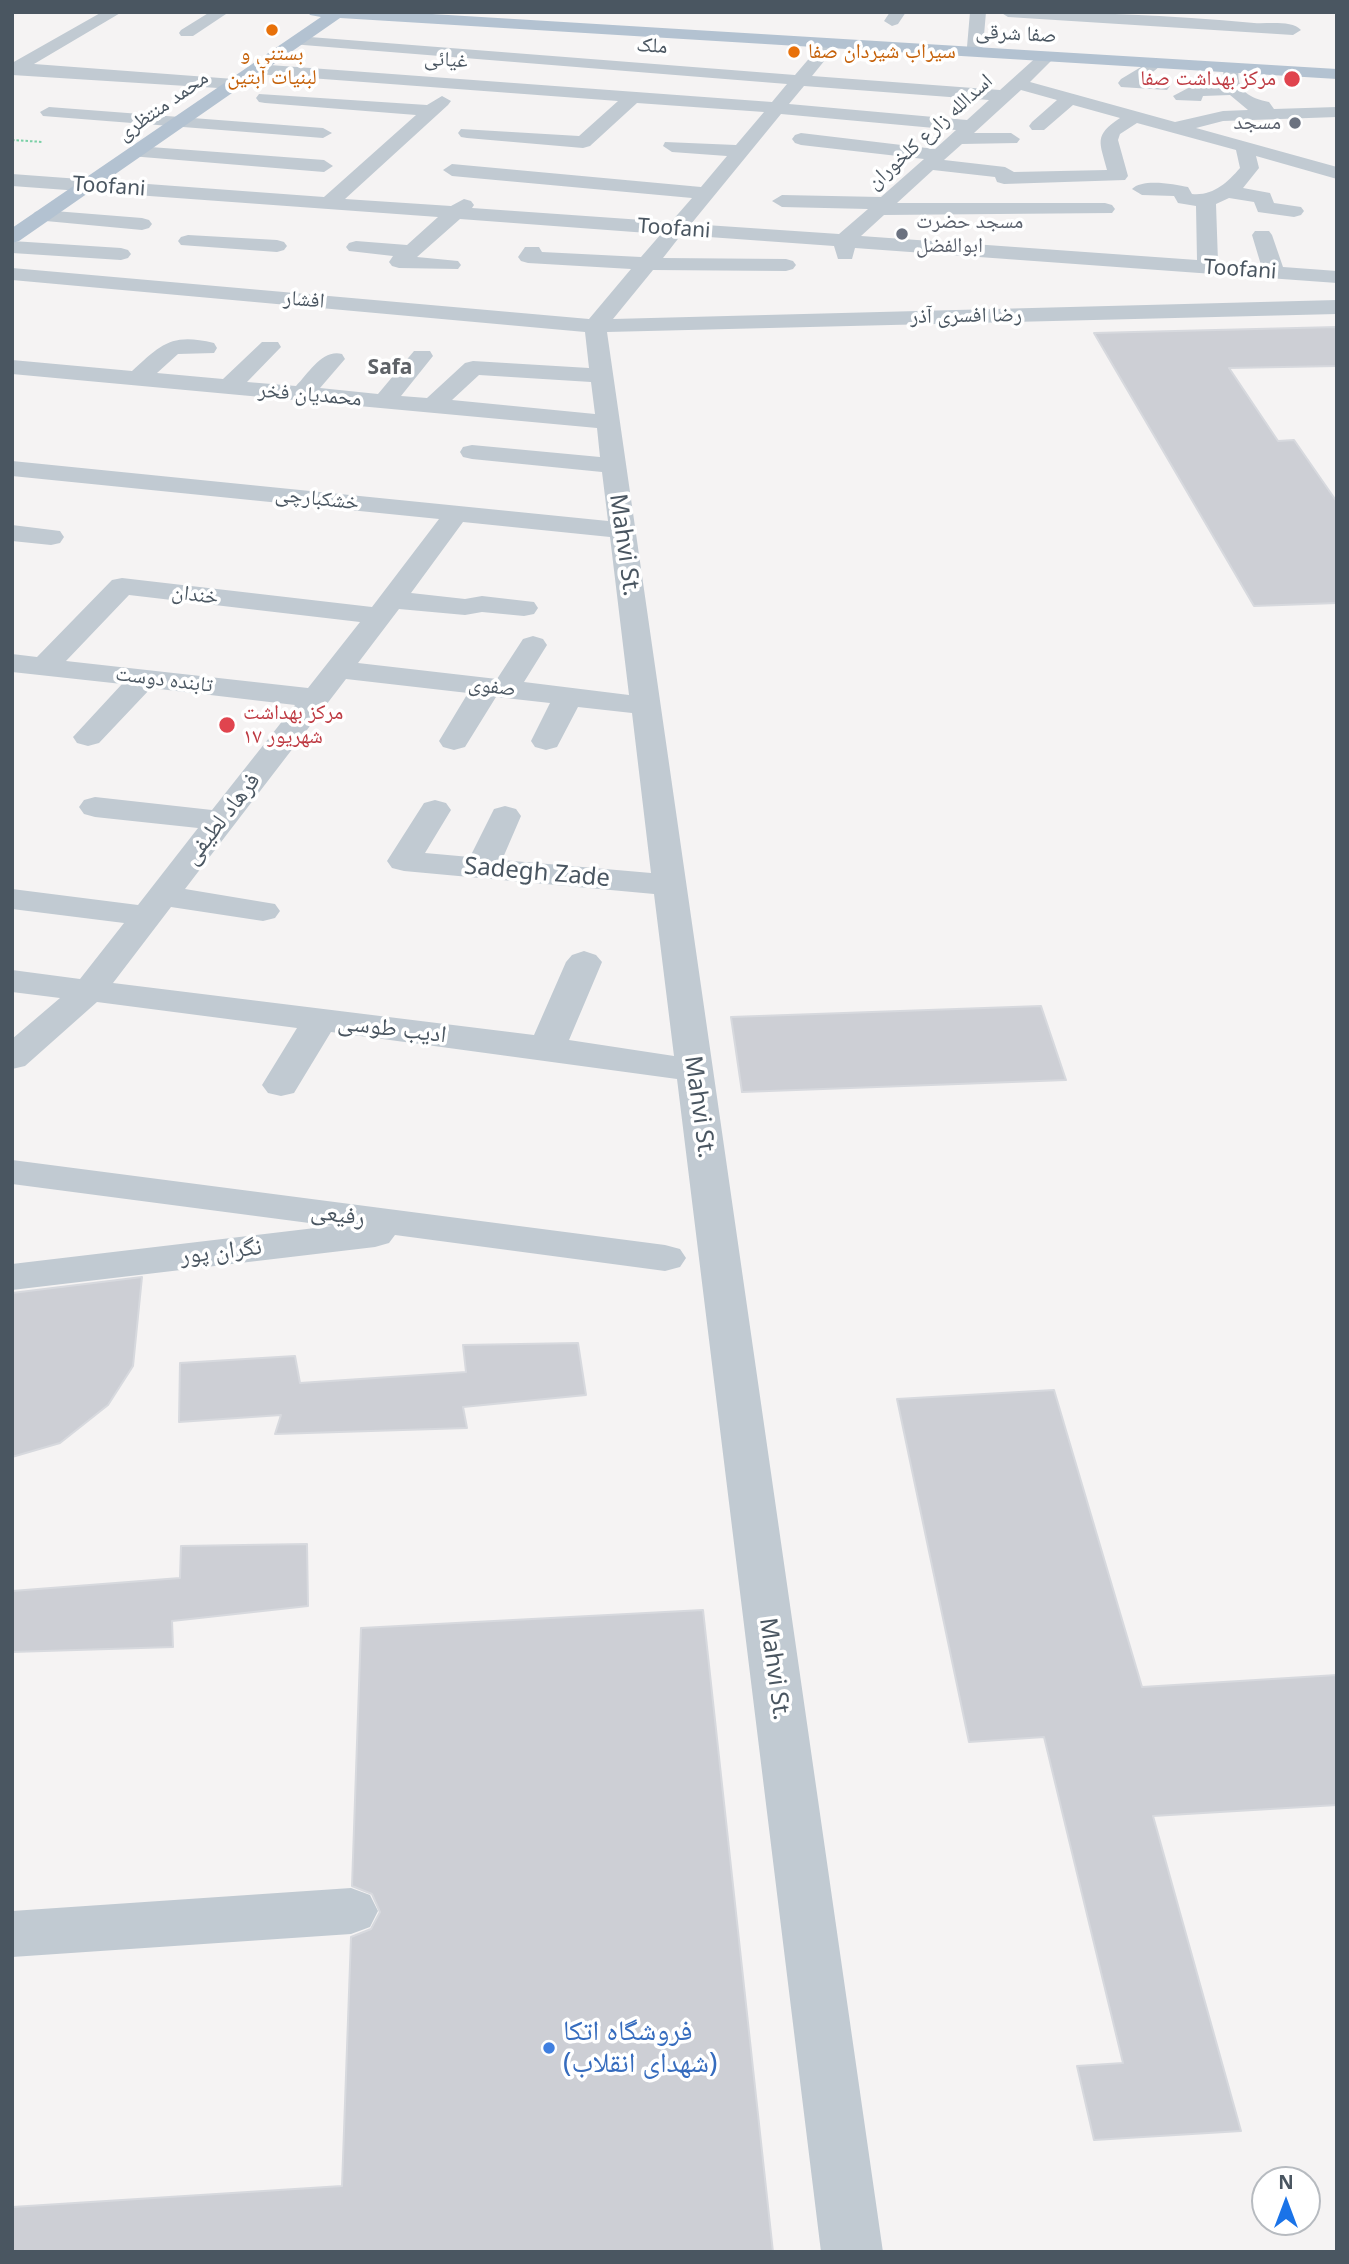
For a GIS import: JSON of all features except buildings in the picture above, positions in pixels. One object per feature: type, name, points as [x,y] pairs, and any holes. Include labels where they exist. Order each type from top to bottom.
[{"type":"main road","name":"صفا شرقی","points":[[316,12],[832,41]]},
{"type":"main road","name":"صفا شرقی","points":[[397,12],[1159,61],[1240,41],[1337,72]]},
{"type":"main road","name":"محمد منتظری","points":[[12,237],[338,13]]},
{"type":"street","points":[[13,69],[114,12]]},
{"type":"street","points":[[187,33],[221,12]]},
{"type":"street","points":[[975,50],[978,12]]},
{"type":"street","points":[[1008,12],[1121,15],[1240,41],[1293,30]]},
{"type":"street","points":[[87,27],[112,30]]},
{"type":"street","name":"ملک","points":[[297,41],[799,80],[1011,90],[1070,98],[1176,128],[1247,155]]},
{"type":"street","points":[[595,326],[832,41]]},
{"type":"street","points":[[1240,41],[1229,78],[1238,93],[1252,105],[1263,106],[1269,116]]},
{"type":"street","name":"اسدالله زارع کلخوران","points":[[844,241],[1050,55]]},
{"type":"street","points":[[1159,61],[1127,83],[1161,86]]},
{"type":"street","points":[[133,94],[173,64]]},
{"type":"street","points":[[13,69],[234,84]]},
{"type":"street","name":"غیائی","points":[[256,69],[633,97],[660,104],[776,108],[1011,139]]},
{"type":"street","points":[[1182,96],[1195,97],[1192,91],[1311,97]]},
{"type":"street","points":[[467,132],[583,142],[633,97]]},
{"type":"street","points":[[265,98],[438,105],[329,204]]},
{"type":"street","points":[[1038,126],[1070,98]]},
{"type":"street","points":[[49,112],[181,122],[263,134],[323,134]]},
{"type":"street","points":[[1176,128],[1220,112],[1269,116],[1337,112]]},
{"type":"street","points":[[801,139],[928,165],[1005,172],[1118,176],[1109,140],[1111,132],[1135,116]]},
{"type":"street","points":[[526,137],[542,122]]},
{"type":"street","points":[[734,125],[761,127]]},
{"type":"street","points":[[594,131],[622,133]]},
{"type":"street","points":[[1284,158],[1305,141]]},
{"type":"street","points":[[672,146],[741,151]]},
{"type":"street","points":[[137,152],[324,166]]},
{"type":"street","points":[[1165,208],[1206,205],[1227,192],[1237,185],[1250,168],[1247,155]]},
{"type":"street","points":[[1226,163],[1247,155],[1284,158],[1337,173]]},
{"type":"street","points":[[888,173],[928,165]]},
{"type":"street","points":[[452,170],[706,193]]},
{"type":"street","points":[[1003,253],[1002,208],[1005,172]]},
{"type":"street","points":[[410,252],[453,212],[505,175]]},
{"type":"street","name":"Toofani","points":[[12,180],[1337,277]]},
{"type":"street","points":[[1142,189],[1181,191],[1185,199],[1206,205]]},
{"type":"street","points":[[1227,192],[1263,197],[1265,208],[1294,211]]},
{"type":"street","points":[[241,244],[292,201]]},
{"type":"street","points":[[782,201],[1002,208],[1099,216],[1098,234],[1091,259]]},
{"type":"street","points":[[1206,205],[1208,267]]},
{"type":"street","points":[[43,216],[142,224]]},
{"type":"street","points":[[1262,235],[1274,272]]},
{"type":"street","points":[[844,241],[845,265]]},
{"type":"street","points":[[1135,262],[1142,241]]},
{"type":"street","points":[[188,242],[277,246]]},
{"type":"street","points":[[12,247],[121,254]]},
{"type":"street","points":[[356,247],[455,256],[410,252]]},
{"type":"street","points":[[630,283],[525,262],[786,265]]},
{"type":"street","name":"افشار","points":[[12,274],[331,295],[367,305],[434,303],[595,326]]},
{"type":"street","points":[[835,320],[841,295]]},
{"type":"street","points":[[345,324],[367,305]]},
{"type":"street","name":"رضا افسری آذر","points":[[595,326],[777,312],[835,320],[892,308],[1337,307]]},
{"type":"street","name":"Mahvi St.","points":[[595,326],[852,2252]]},
{"type":"street","points":[[137,379],[172,347],[206,348]]},
{"type":"street","points":[[228,387],[270,347]]},
{"type":"street","points":[[384,401],[422,356]]},
{"type":"street","points":[[302,394],[334,359]]},
{"type":"street","name":"محمدیان فخر","points":[[12,367],[608,422]]},
{"type":"street","points":[[432,406],[472,368],[602,376]]},
{"type":"street","points":[[472,452],[614,466]]},
{"type":"street","points":[[12,490],[24,469]]},
{"type":"street","name":"خشکبارچی","points":[[24,469],[622,530]]},
{"type":"street","name":"فرهاد لطیفی","points":[[12,1058],[89,991],[445,531],[455,513]]},
{"type":"street","points":[[12,533],[51,537]]},
{"type":"street","name":"خندان","points":[[44,667],[122,586],[385,608]]},
{"type":"street","points":[[385,608],[465,607],[482,604],[524,608]]},
{"type":"street","points":[[454,741],[534,645]]},
{"type":"street","name":"تابنده دوست","points":[[12,663],[316,698]]},
{"type":"street","name":"صفوی","points":[[338,669],[646,706]]},
{"type":"street","points":[[88,737],[144,678]]},
{"type":"street","points":[[546,741],[568,696]]},
{"type":"street","points":[[95,807],[220,821]]},
{"type":"street","name":"Sadegh Zade","points":[[435,810],[404,861],[670,885]]},
{"type":"street","points":[[481,869],[505,816]]},
{"type":"street","points":[[12,899],[263,911]]},
{"type":"street","points":[[547,1048],[584,962]]},
{"type":"street","name":"ادیب طوسی","points":[[12,981],[547,1048],[694,1070]]},
{"type":"street","points":[[281,1085],[320,1020]]},
{"type":"street","name":"رفیعی","points":[[12,1172],[664,1258]]},
{"type":"street","name":"نگران پور","points":[[12,1277],[431,1227]]},
{"type":"street","points":[[12,1934],[351,1911]]},
{"type":"place","name":"بستنی و لبنیات آبتین","points":[[272,30]]},
{"type":"place","name":"سیراب شیردان صفا","points":[[794,52]]},
{"type":"place","name":"مرکز بهداشت صفا","points":[[1292,79]]},
{"type":"place","name":"مسجد","points":[[1295,123]]},
{"type":"place","name":"مسجد حضرت ابوالفضل","points":[[902,234]]},
{"type":"place","name":"مرکز بهداشت ۱۷ شهریور","points":[[227,725]]},
{"type":"place","name":"فروشگاه اتکا (شهدای انقلاب)","points":[[549,2048]]},
{"type":"district","name":"Safa","points":[[390,368]]}]
